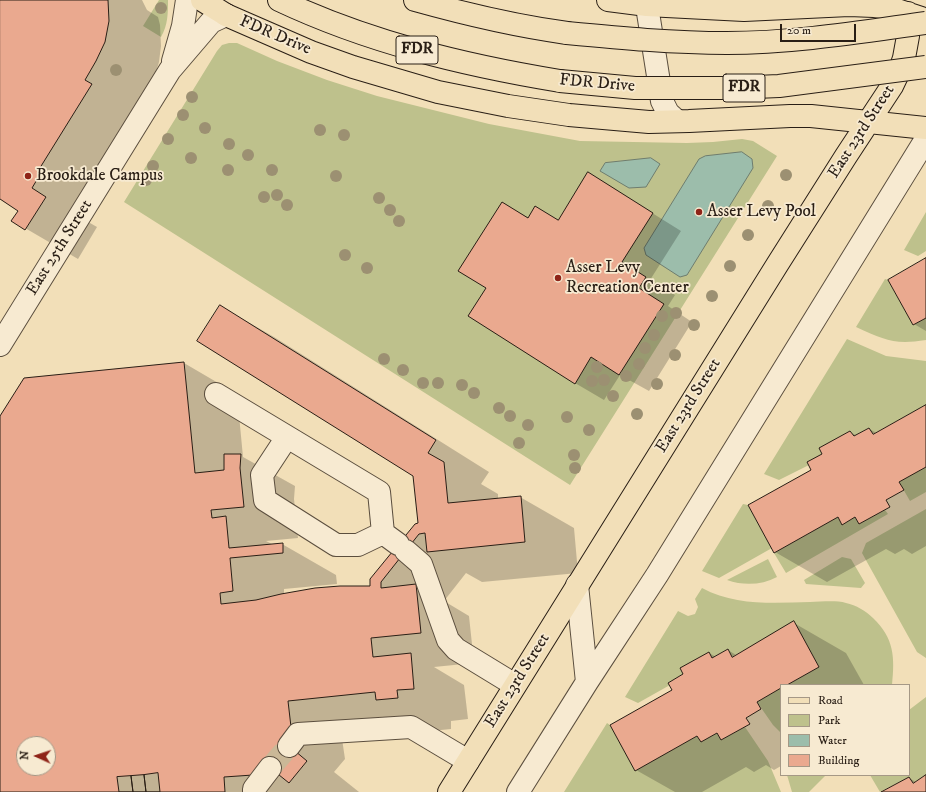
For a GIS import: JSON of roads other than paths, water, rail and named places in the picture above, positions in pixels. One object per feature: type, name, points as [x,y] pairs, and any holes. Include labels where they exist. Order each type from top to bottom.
[{"type":"main road","name":"FDR Drive","points":[[202,0],[226,15],[310,52],[438,92],[508,106],[569,115],[649,122],[811,116],[926,128]]},
{"type":"main road","name":"FDR Drive","points":[[279,0],[326,20],[414,50],[458,62],[560,81],[636,88],[732,88],[779,86],[926,67]]},
{"type":"main road","points":[[415,0],[491,19],[540,29],[635,40],[728,43],[823,37],[920,19]]},
{"type":"main road","points":[[608,0],[744,10],[849,5],[874,6],[891,8],[920,19]]},
{"type":"main road","name":"East 23rd Street","points":[[448,792],[781,258],[892,86],[901,67],[908,36],[920,19]]},
{"type":"street","name":"East 25th Street","points":[[170,70],[183,26],[187,0]]},
{"type":"street","points":[[646,2],[662,101],[668,113],[677,121]]},
{"type":"street","name":"East 25th Street","points":[[0,345],[170,70],[211,22],[226,15]]},
{"type":"street","points":[[518,792],[587,682],[657,576],[926,139]]},
{"type":"street","points":[[216,394],[379,492],[395,543],[421,564],[448,640],[456,649],[515,685]]},
{"type":"street","points":[[287,437],[262,475],[265,500],[336,545],[395,543]]},
{"type":"street","points":[[577,585],[587,682]]},
{"type":"street","points":[[289,746],[298,734],[411,727],[468,762]]},
{"type":"street","points":[[254,792],[254,789],[270,768]]},
{"type":"water","points":[[742,152],[752,159],[753,168],[687,275],[680,277],[646,255],[644,248],[699,159],[705,156]]},
{"type":"water","points":[[651,158],[660,164],[646,187],[629,188],[600,171],[605,163]]},
{"type":"tunnel","points":[[270,768],[289,746]]},
{"type":"place","name":"Brookdale Campus","points":[[28,176]]},
{"type":"place","name":"Asser Levy Pool","points":[[699,212]]},
{"type":"place","name":"Asser Levy Recreation Center","points":[[558,278]]}]
